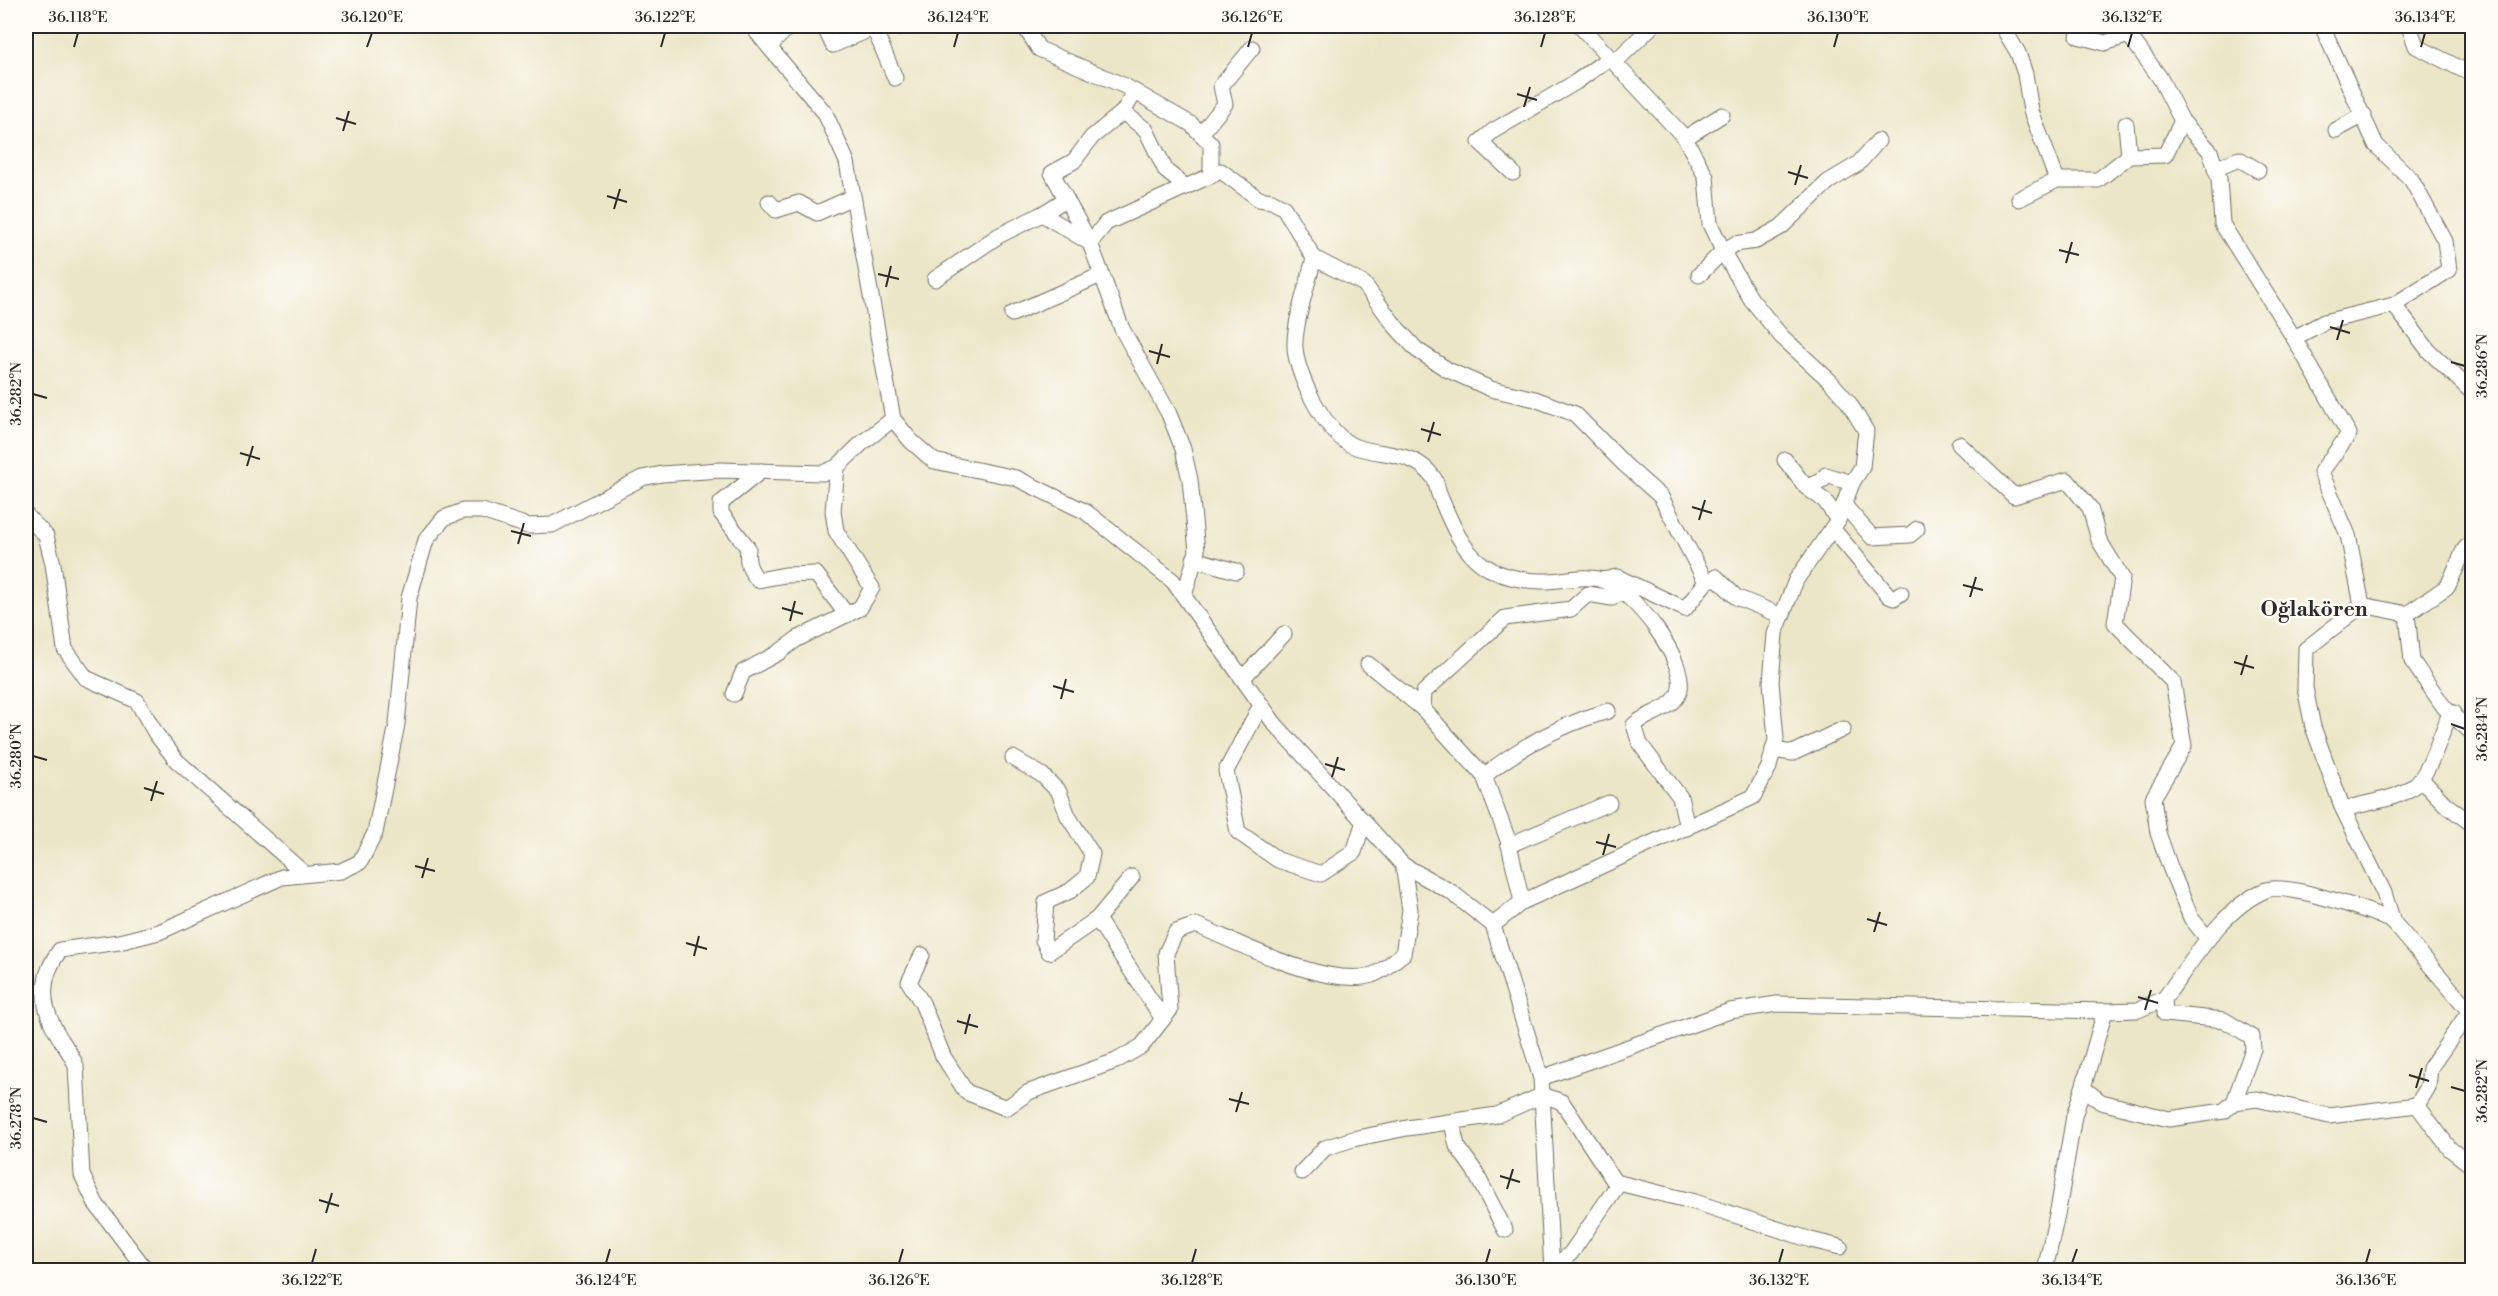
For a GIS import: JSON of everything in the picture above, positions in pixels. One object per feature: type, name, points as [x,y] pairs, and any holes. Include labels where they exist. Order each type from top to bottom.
[{"type":"street","points":[[752,26],[825,112],[847,162],[893,419],[911,441],[934,461],[1016,478],[1086,512],[1173,581],[1274,723],[1403,865],[1451,892],[1493,925],[1541,1078],[1552,1270]]},
{"type":"street","points":[[769,47],[789,26]]},
{"type":"street","points":[[824,26],[833,45],[883,26],[895,78]]},
{"type":"street","points":[[1024,26],[1039,49],[1135,92],[1191,124],[1211,144],[1211,176]]},
{"type":"street","points":[[1493,925],[1522,902],[1753,797],[1768,767],[1776,739],[1771,682],[1775,634],[1796,580],[1838,518],[1852,483],[1862,467],[1866,430],[1849,403],[1830,381],[1781,336],[1751,299],[1710,224],[1706,177],[1685,138],[1616,61],[1580,26]]},
{"type":"street","points":[[1513,173],[1480,142],[1493,131],[1576,82],[1605,61],[1616,61],[1652,26]]},
{"type":"street","points":[[2002,26],[2018,53],[2025,74],[2031,111],[2057,180]]},
{"type":"street","points":[[2294,338],[2324,322],[2394,305],[2449,270],[2445,241],[2411,179],[2376,145],[2322,26]]},
{"type":"street","points":[[2409,26],[2416,46],[2463,70],[2472,71]]},
{"type":"street","points":[[2078,36],[2105,43],[2129,30],[2160,78],[2182,120],[2210,151],[2219,179],[2222,224],[2294,338],[2349,434],[2320,472],[2348,535],[2362,605]]},
{"type":"street","points":[[1201,134],[1225,104],[1221,86],[1252,48]]},
{"type":"street","points":[[1135,92],[1123,112],[1092,137],[1074,161],[1052,173],[1090,243],[1122,329],[1168,414],[1183,449],[1190,480],[1197,551],[1184,596]]},
{"type":"street","points":[[1123,112],[1146,130],[1166,171],[1186,187]]},
{"type":"street","points":[[1685,138],[1722,115]]},
{"type":"street","points":[[2336,130],[2364,115]]},
{"type":"street","points":[[2019,199],[2057,180],[2098,180],[2129,156],[2165,154],[2182,120]]},
{"type":"street","points":[[2126,124],[2129,156]]},
{"type":"street","points":[[1699,275],[1723,251],[1735,244],[1756,241],[1781,227],[1828,182],[1858,164],[1878,141]]},
{"type":"street","points":[[2215,169],[2239,159],[2258,170]]},
{"type":"street","points":[[1090,243],[1106,224],[1221,171],[1259,199],[1272,201],[1284,208],[1314,258],[1364,284],[1396,327],[1418,350],[1448,370],[1491,388],[1535,399],[1575,414],[1624,465],[1661,497],[1706,582]]},
{"type":"street","points":[[769,202],[776,210],[799,203],[817,213],[853,197]]},
{"type":"street","points":[[935,279],[998,236],[1066,199]]},
{"type":"street","points":[[1042,214],[1090,243]]},
{"type":"street","points":[[1314,258],[1294,343],[1306,385],[1317,409],[1333,429],[1347,444],[1356,448],[1410,458],[1421,465],[1434,478],[1454,527],[1470,555],[1493,571],[1542,582],[1589,577],[1602,580],[1621,592],[1653,626],[1667,645],[1681,681],[1677,697],[1668,706],[1642,717],[1634,725],[1640,744],[1680,797],[1687,828]]},
{"type":"street","points":[[1012,314],[1101,275]]},
{"type":"street","points":[[2394,305],[2429,351],[2472,392]]},
{"type":"street","points":[[146,1270],[96,1204],[82,1175],[76,1066],[71,1052],[50,1021],[44,982],[50,964],[60,950],[119,942],[159,932],[282,877],[341,871],[360,862],[375,833],[397,724],[409,598],[426,540],[444,518],[463,511],[482,512],[528,526],[552,525],[642,478],[682,471],[823,473],[837,467],[862,442],[893,419]]},
{"type":"street","points":[[1959,444],[2014,496],[2067,480],[2090,508],[2099,540],[2122,578],[2115,623],[2173,682],[2184,746],[2153,798],[2158,833],[2191,918],[2208,939]]},
{"type":"street","points":[[1785,460],[1806,487],[1825,501],[1838,518],[1888,596],[1894,598],[1901,593]]},
{"type":"street","points":[[734,694],[743,672],[778,653],[796,639],[860,608],[872,588],[836,531],[833,511],[837,467]]},
{"type":"street","points":[[761,471],[721,503],[721,513],[748,548],[746,559],[753,574],[758,580],[785,575],[816,574],[847,615]]},
{"type":"street","points":[[1806,487],[1822,481],[1826,476],[1852,483]]},
{"type":"street","points":[[26,515],[46,536],[53,564],[65,649],[86,678],[137,700],[156,734],[177,761],[305,874]]},
{"type":"street","points":[[1838,518],[1872,537],[1910,535],[1917,530]]},
{"type":"street","points":[[2417,1105],[2428,1087],[2430,1068],[2471,1013],[2393,922],[2384,893],[2343,809],[2313,727],[2305,688],[2304,669],[2306,649],[2362,605],[2407,614],[2448,586],[2464,550],[2472,541]]},
{"type":"street","points":[[1194,559],[1236,571]]},
{"type":"street","points":[[1602,580],[1617,577],[1685,609],[1706,582],[1716,576],[1736,597],[1782,616]]},
{"type":"street","points":[[1423,709],[1424,692],[1505,618],[1571,609],[1588,594],[1612,598],[1621,592]]},
{"type":"street","points":[[2407,614],[2412,661],[2444,707],[2472,733]]},
{"type":"street","points":[[1243,678],[1284,634]]},
{"type":"street","points":[[1368,664],[1423,709],[1484,776],[1509,845],[1522,902]]},
{"type":"street","points":[[1261,705],[1226,771],[1238,832],[1278,860],[1321,874],[1354,852],[1364,821]]},
{"type":"street","points":[[1484,776],[1505,758],[1561,727],[1608,711]]},
{"type":"street","points":[[2343,809],[2409,793],[2422,780],[2448,718],[2454,714]]},
{"type":"street","points":[[1773,750],[1793,753],[1844,729]]},
{"type":"street","points":[[1013,758],[1042,775],[1059,792],[1068,816],[1092,854],[1088,877],[1070,891],[1046,902],[1043,940],[1050,952],[1097,919],[1132,878]]},
{"type":"street","points":[[2422,780],[2445,804],[2472,824]]},
{"type":"street","points":[[1509,845],[1609,803]]},
{"type":"street","points":[[922,955],[909,982],[922,1004],[943,1056],[966,1092],[1006,1108],[1029,1092],[1116,1061],[1142,1046],[1170,1010],[1166,953],[1176,932],[1196,925],[1298,968],[1345,978],[1373,975],[1403,954],[1410,909],[1403,865]]},
{"type":"street","points":[[1541,1078],[1730,1011],[1777,1004],[2138,1010],[2164,999],[2223,918],[2266,890],[2281,888],[2367,910],[2393,922]]},
{"type":"street","points":[[1097,919],[1163,1019]]},
{"type":"street","points":[[2083,1088],[2101,1102],[2169,1119],[2224,1111],[2234,1102],[2253,1049],[2252,1037],[2224,1020],[2166,1014],[2164,999]]},
{"type":"street","points":[[2045,1270],[2074,1116],[2105,1011]]},
{"type":"street","points":[[1302,1172],[1325,1148],[1334,1145],[1407,1128],[1497,1115],[1543,1095],[1563,1102],[1616,1184]]},
{"type":"street","points":[[2234,1102],[2257,1099],[2289,1104],[2329,1116],[2417,1105]]},
{"type":"street","points":[[2417,1105],[2450,1149],[2472,1166]]},
{"type":"street","points":[[1452,1123],[1457,1146],[1474,1170],[1505,1230]]},
{"type":"street","points":[[1616,1184],[1625,1183],[1695,1202],[1811,1240],[1840,1247]]},
{"type":"street","points":[[1552,1270],[1571,1253],[1616,1184]]},
{"type":"district","name":"Oğlakören","points":[[2314,609]]}]
